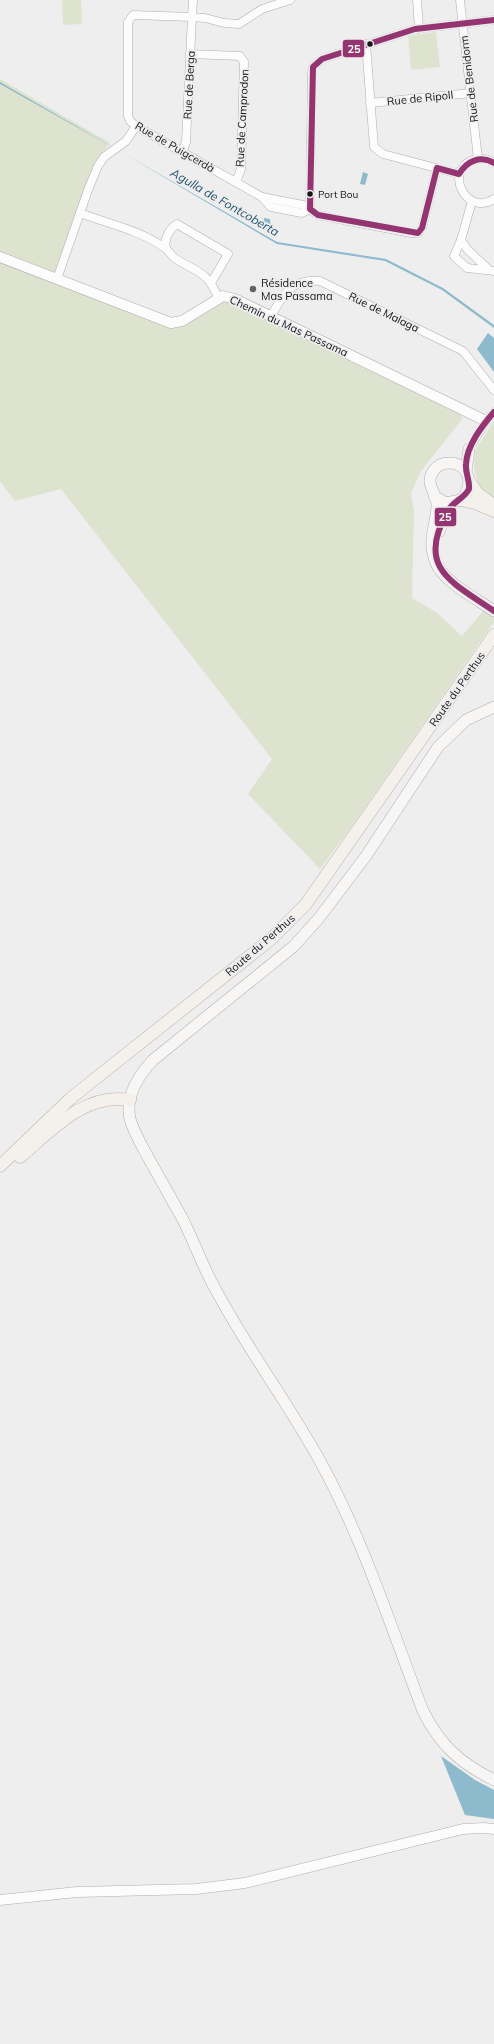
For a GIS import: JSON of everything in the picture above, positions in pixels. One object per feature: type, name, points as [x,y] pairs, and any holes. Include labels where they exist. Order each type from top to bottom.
[{"type":"main road","points":[[469,449],[452,463],[440,465],[431,474],[429,485],[437,505],[431,536],[431,549],[434,552],[436,563],[445,575],[491,609]]},
{"type":"main road","points":[[434,552],[442,522],[457,501],[466,495],[469,449]]},
{"type":"main road","points":[[452,463],[462,467],[477,492],[494,505]]},
{"type":"main road","points":[[434,496],[440,500],[475,503],[494,511]]},
{"type":"main road","name":"Route du Perthus","points":[[0,1166],[71,1098],[270,940],[306,904],[494,635]]},
{"type":"main road","points":[[494,707],[482,711],[466,720],[438,747],[366,856],[306,934],[281,957],[153,1060],[142,1072],[135,1084],[130,1100],[130,1120],[137,1138],[182,1219],[217,1292],[319,1459],[342,1503],[356,1534],[423,1710],[440,1741],[459,1759],[494,1780]]},
{"type":"main road","points":[[0,1166],[14,1162],[75,1111],[99,1101],[116,1098],[130,1100]]},
{"type":"main road","points":[[459,1759],[494,1775]]},
{"type":"street","name":"Rue de Berga","points":[[182,152],[186,142],[192,0]]},
{"type":"street","points":[[192,17],[205,18],[224,23],[239,24],[262,9],[277,2],[290,0]]},
{"type":"street","points":[[417,0],[419,29]]},
{"type":"street","name":"Rue de Benidorm","points":[[460,0],[478,159]]},
{"type":"street","name":"Rue de Puigcerdà","points":[[192,17],[133,15],[129,17],[128,116],[130,121],[136,126],[262,197],[270,207],[302,213],[310,209]]},
{"type":"street","points":[[437,168],[422,228],[418,233],[411,233],[318,215],[310,209],[313,67],[322,58],[419,29],[494,20]]},
{"type":"street","points":[[366,44],[372,142],[377,151],[382,154],[459,174]]},
{"type":"street","name":"Rue de Camprodon","points":[[190,54],[240,56],[244,62],[241,169],[236,182]]},
{"type":"street","name":"Rue de Ripoll","points":[[370,103],[471,93]]},
{"type":"street","points":[[57,279],[98,166],[111,150],[119,147],[126,141],[136,126]]},
{"type":"street","points":[[494,163],[485,159],[478,159],[466,165],[459,174],[460,189],[464,195],[472,201],[486,203],[494,199]]},
{"type":"street","points":[[472,201],[461,240],[454,256],[467,268],[492,271]]},
{"type":"street","points":[[80,213],[146,237],[166,248],[174,258],[201,272],[211,282],[219,299]]},
{"type":"street","points":[[166,248],[165,242],[168,234],[177,224],[228,254],[211,282]]},
{"type":"street","points":[[461,240],[467,249],[492,271]]},
{"type":"street","name":"Chemin du Mas Passama","points":[[0,257],[171,323],[182,321],[223,296],[235,299],[486,421]]},
{"type":"street","name":"Rue de Malaga","points":[[271,316],[288,289],[299,282],[308,280],[320,281],[463,351],[494,390]]},
{"type":"street","points":[[469,449],[486,421],[494,412]]},
{"type":"street","points":[[0,1900],[77,1892],[196,1889],[245,1883],[463,1829],[494,1829]]},
{"type":"green space","points":[[62,0],[81,0],[82,24],[63,25]]},
{"type":"green space","points":[[436,32],[440,67],[411,70],[408,36]]},
{"type":"green space","points":[[0,79],[110,143],[101,155],[55,274],[0,253]]},
{"type":"green space","points":[[0,260],[170,327],[220,303],[229,301],[454,407],[463,418],[421,471],[411,493],[414,511],[412,598],[436,612],[462,636],[484,610],[494,617],[494,622],[352,826],[320,869],[248,794],[272,759],[61,489],[15,501],[0,481]]},
{"type":"green space","points":[[494,421],[494,500],[480,489],[474,468],[474,460],[476,449]]},
{"type":"water","points":[[0,82],[120,151],[0,84]]},
{"type":"water","points":[[127,155],[277,242],[386,259],[443,288],[494,325],[494,328],[442,290],[385,261],[277,244]]},
{"type":"water","points":[[363,172],[368,174],[365,185],[360,184]]},
{"type":"water","points":[[264,218],[270,219],[271,233],[263,228]]},
{"type":"water","points":[[488,333],[494,338],[494,372],[477,349]]},
{"type":"water","points":[[441,1756],[475,1780],[494,1790],[494,1819],[465,1815]]},
{"type":"transit line","name":"25","points":[[494,20],[415,29],[322,59],[313,67],[310,209],[318,215],[418,233],[422,228],[437,168],[459,174],[462,169],[474,161],[484,160],[494,163]]},
{"type":"transit line","name":"25","points":[[494,412],[480,430],[469,450],[466,467],[469,489],[448,511],[439,530],[435,547],[437,560],[443,572],[452,582],[494,611]]},
{"type":"place","name":"Port Bou","points":[[310,194]]},
{"type":"place","name":"Résidence Mas Passama","points":[[253,289]]},
{"type":"water label","name":"Agulla de Fontcoberta","points":[[225,202]]}]
